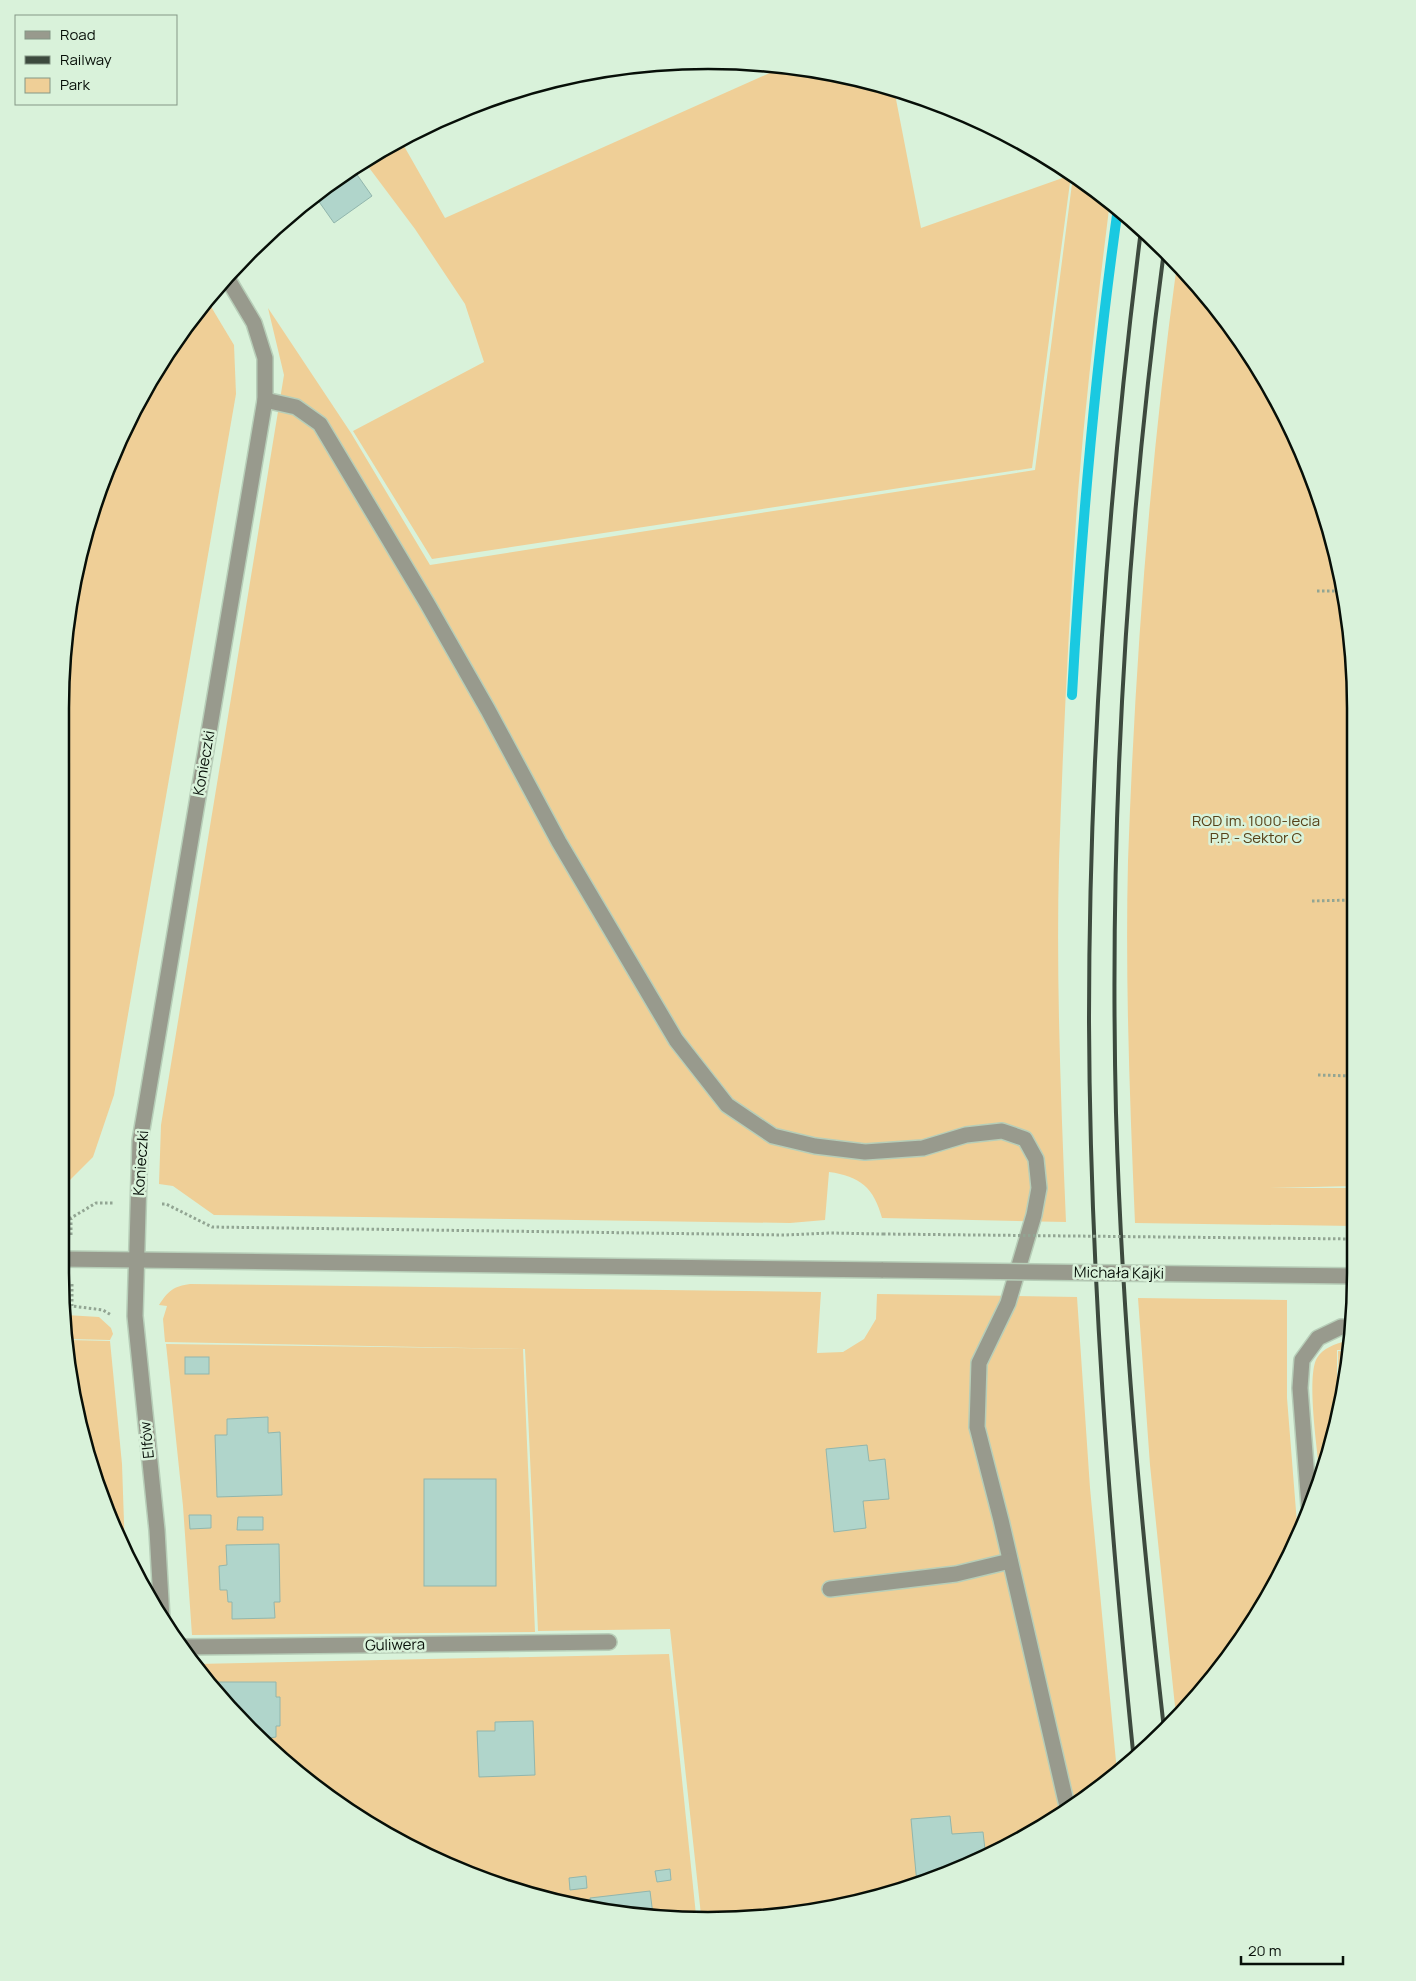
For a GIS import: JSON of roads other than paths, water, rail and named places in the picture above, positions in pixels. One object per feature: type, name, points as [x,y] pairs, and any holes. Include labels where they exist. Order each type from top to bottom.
[{"type":"street","name":"Konieczki","points":[[136,1260],[140,1141],[265,400],[266,358],[254,322],[230,283]]},
{"type":"street","points":[[265,400],[296,407],[320,424],[427,603],[488,710],[559,842],[676,1040],[727,1105],[773,1136],[815,1146],[865,1152],[923,1148],[966,1135],[1002,1131],[1024,1138],[1036,1159],[1039,1188],[1034,1215],[1008,1303],[979,1363],[977,1427],[1066,1803]]},
{"type":"street","name":"Michała Kajki","points":[[69,1259],[1347,1276]]},
{"type":"street","name":"Elfów","points":[[136,1260],[136,1335],[157,1530],[161,1604]]},
{"type":"street","points":[[1309,1490],[1300,1388],[1302,1360],[1318,1338],[1341,1326],[1345,1326]]},
{"type":"street","points":[[830,1589],[956,1574],[1010,1561]]},
{"type":"street","name":"Guliwera","points":[[190,1647],[609,1642]]},
{"type":"waterway","points":[[1072,695],[1090,451],[1102,330],[1117,217]]},
{"type":"railway","points":[[1133,1750],[1102,1392],[1093,1207],[1089,1022],[1092,823],[1103,625],[1119,427],[1140,237]]},
{"type":"railway","points":[[1163,259],[1139,466],[1130,573],[1118,789],[1114,1005],[1119,1191],[1128,1345],[1140,1499],[1163,1722]]},
{"type":"park label","name":"ROD im. 1000-lecia P.P. - Sektor C","points":[[1256,830]]}]
